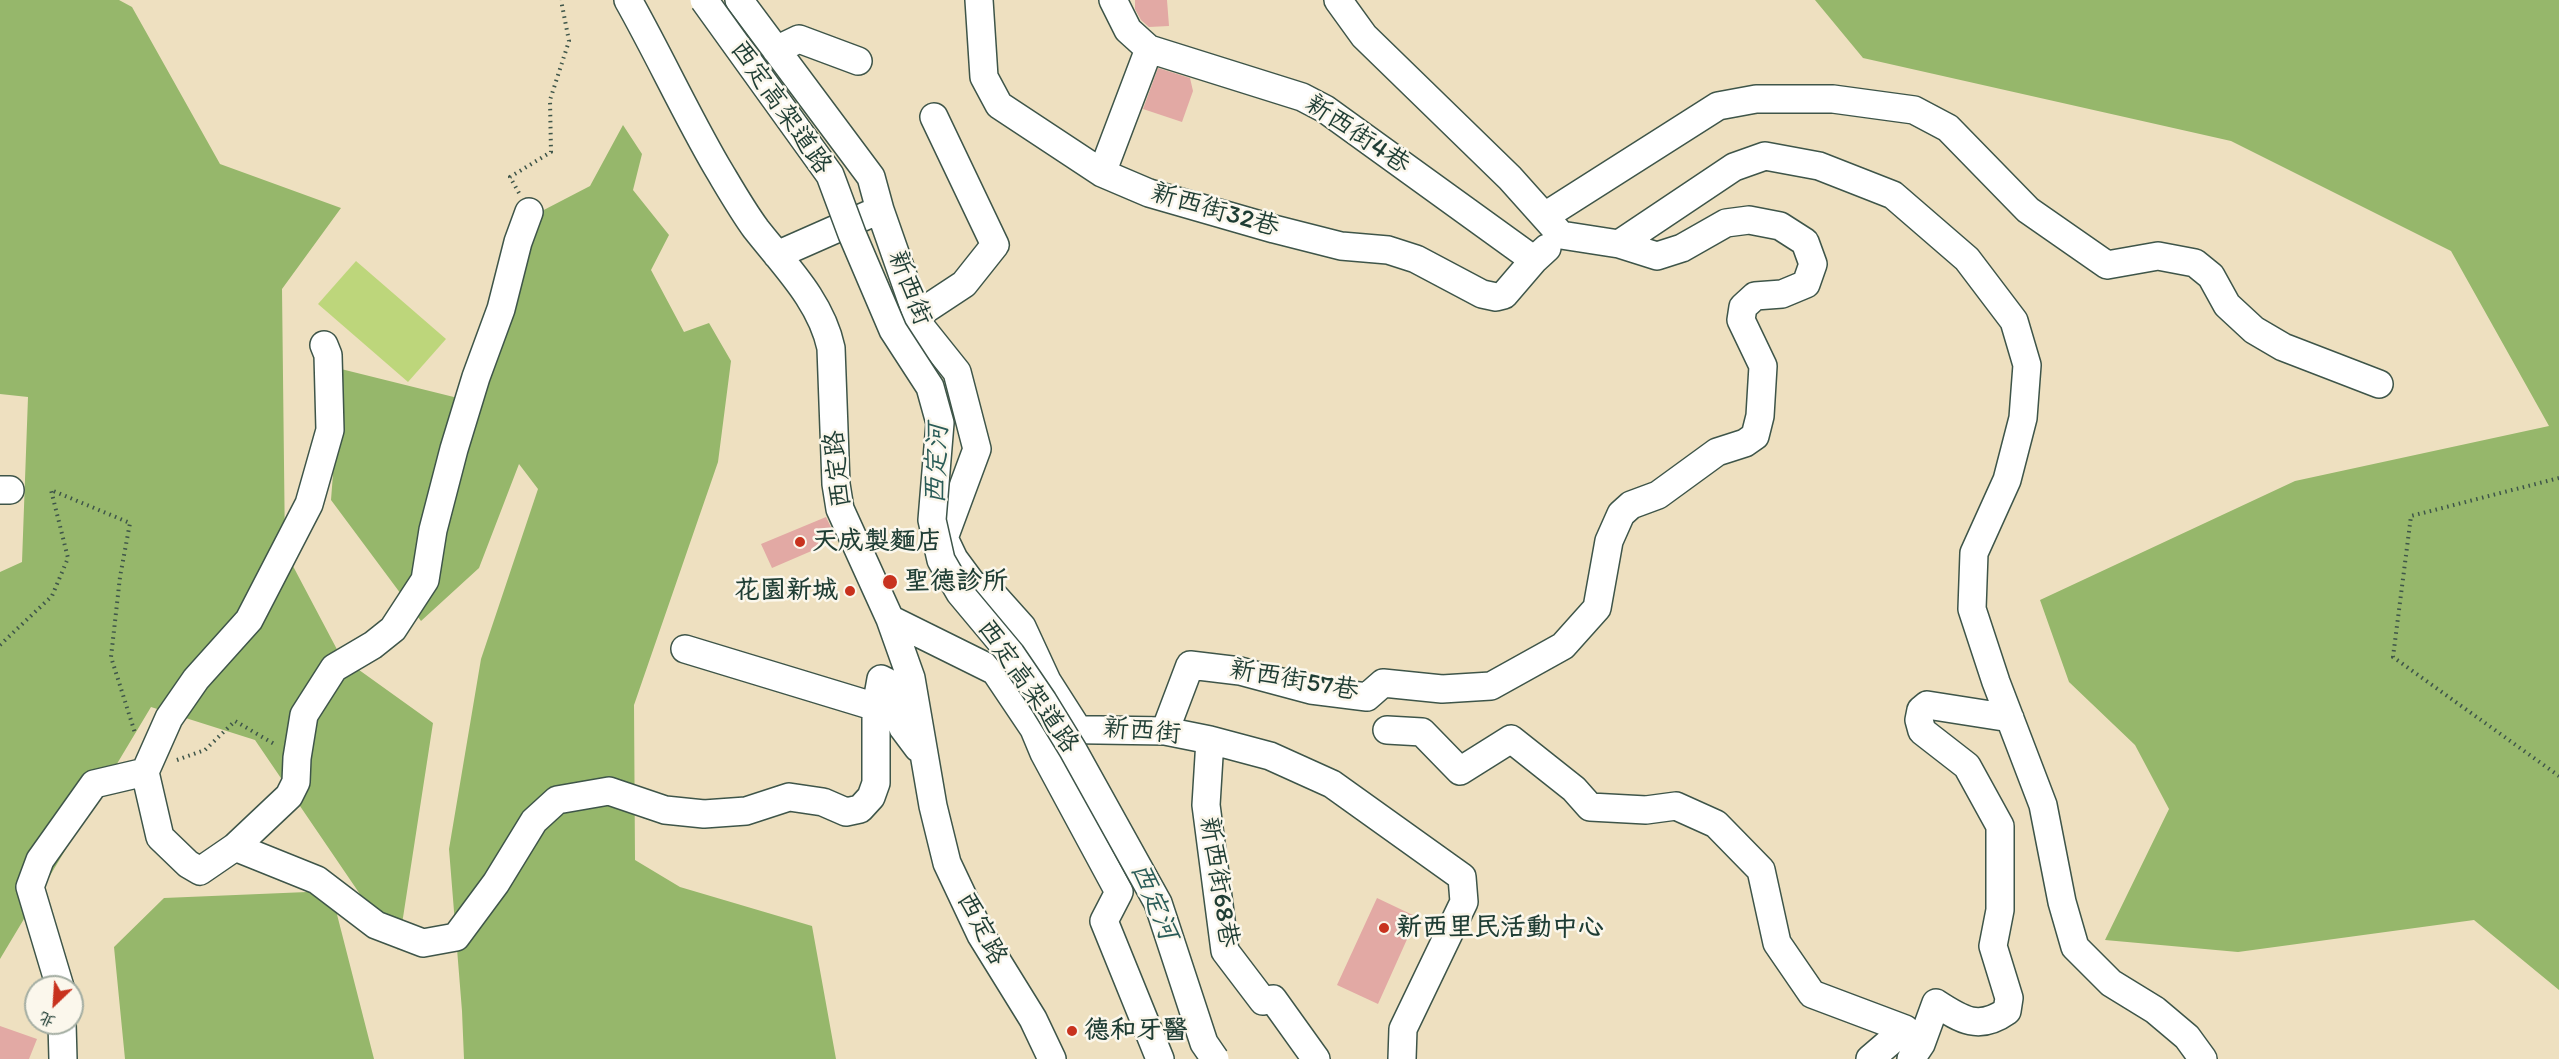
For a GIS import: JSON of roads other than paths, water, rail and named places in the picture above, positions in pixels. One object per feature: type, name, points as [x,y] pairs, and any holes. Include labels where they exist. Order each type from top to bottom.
[{"type":"street","name":"西定路","points":[[628,0],[717,166],[754,226],[821,317],[828,332],[831,348],[836,484],[840,509],[890,619],[911,678],[933,806],[947,863],[981,935],[1033,1019],[1052,1059]]},
{"type":"street","name":"西定高架道路","points":[[704,0],[830,175],[852,234],[893,330],[930,387],[940,423],[932,520],[941,560],[960,593],[1011,654],[1042,701],[1073,750],[1158,903],[1204,1043],[1215,1059]]},
{"type":"street","name":"新西街","points":[[739,0],[871,177],[880,210],[921,327],[957,372],[977,448],[944,538],[954,559],[974,586],[988,589],[1022,627],[1047,681],[1077,728],[1165,731],[1270,756],[1332,784],[1462,877],[1464,902],[1403,1029],[1402,1059]]},
{"type":"street","name":"新西街32巷","points":[[979,0],[984,77],[999,105],[1102,173],[1149,193],[1285,232],[1341,246],[1388,250],[1416,259],[1482,294],[1496,297],[1504,295],[1534,260]]},
{"type":"street","name":"新西街4巷","points":[[1113,0],[1128,30],[1149,49],[1302,97],[1325,109],[1534,260]]},
{"type":"street","points":[[1338,0],[1364,36],[1510,178],[1553,226],[1619,244],[1734,167],[1765,156],[1819,166],[1893,195],[1967,259],[2014,321],[2027,365],[2023,418],[2007,480],[1974,553],[1972,609],[2043,806],[2062,902],[2075,947],[2111,983],[2155,1010],[2187,1037],[2203,1059]]},
{"type":"street","points":[[776,50],[799,39],[858,62]]},
{"type":"street","points":[[1102,173],[1149,49]]},
{"type":"street","points":[[1534,260],[1553,226],[1718,106],[1756,99],[1833,99],[1914,110],[1948,128],[2028,210],[2107,265],[2158,256],[2195,263],[2211,276],[2227,305],[2254,330],[2283,347],[2379,384]]},
{"type":"street","points":[[917,315],[964,284],[995,245],[933,117]]},
{"type":"street","points":[[777,255],[880,210]]},
{"type":"street","points":[[324,345],[328,355],[330,430],[309,504],[249,620],[196,679],[169,718],[145,772],[160,837],[188,864],[200,871],[234,847],[289,796],[296,782],[297,758],[304,715],[334,668],[373,645],[393,629],[425,580],[433,530],[454,449],[476,377],[501,309],[518,242],[529,212]]},
{"type":"street","name":"新西街57巷","points":[[1165,731],[1190,665],[1240,671],[1311,690],[1367,697],[1383,683],[1442,688],[1491,686],[1563,646],[1597,608],[1609,542],[1621,514],[1631,505],[1658,495],[1717,452],[1745,443],[1755,436],[1760,416],[1763,366],[1741,320],[1743,307],[1755,296],[1782,294],[1806,284],[1813,264],[1805,242],[1780,226],[1749,220],[1726,223],[1682,248],[1656,256],[1619,244]]},
{"type":"street","points":[[890,619],[995,670],[1034,729],[1044,753],[1119,892],[1104,921],[1160,1059]]},
{"type":"street","points":[[685,649],[876,707]]},
{"type":"street","points":[[234,847],[317,880],[376,925],[423,944],[456,938],[495,883],[534,821],[557,800],[609,791],[665,810],[704,814],[746,811],[789,797],[823,802],[846,812],[860,809],[871,797],[876,783],[876,707],[881,679],[887,682],[903,728],[926,758]]},
{"type":"street","points":[[1911,1059],[1921,1044],[1936,1003],[1960,1019],[1982,1023],[1998,1018],[2007,1011],[2009,998],[1993,946],[2000,910],[2000,826],[1967,766],[1922,731],[1919,720],[1922,710],[1927,705],[2010,718]]},
{"type":"street","points":[[1034,729],[1077,728]]},
{"type":"street","points":[[1387,730],[1422,732],[1460,771],[1511,739],[1574,789],[1590,807],[1646,810],[1676,806],[1716,825],[1761,870],[1777,943],[1812,994],[1905,1029],[1870,1059]]},
{"type":"street","name":"新西街68巷","points":[[1210,740],[1206,805],[1225,951],[1263,1001],[1273,999],[1316,1059]]},
{"type":"street","points":[[56,975],[30,886],[40,860],[94,784],[145,772]]},
{"type":"street","points":[[62,1035],[63,1059]]},
{"type":"place","name":"天成製麵店","points":[[800,542]]},
{"type":"place","name":"聖德診所","points":[[890,582]]},
{"type":"place","name":"花園新城","points":[[850,591]]},
{"type":"place","name":"新西里民活動中心","points":[[1384,928]]},
{"type":"place","name":"德和牙醫","points":[[1072,1031]]},
{"type":"water label","name":"西定河","points":[[938,464]]},
{"type":"water label","name":"西定河","points":[[1153,902]]}]
